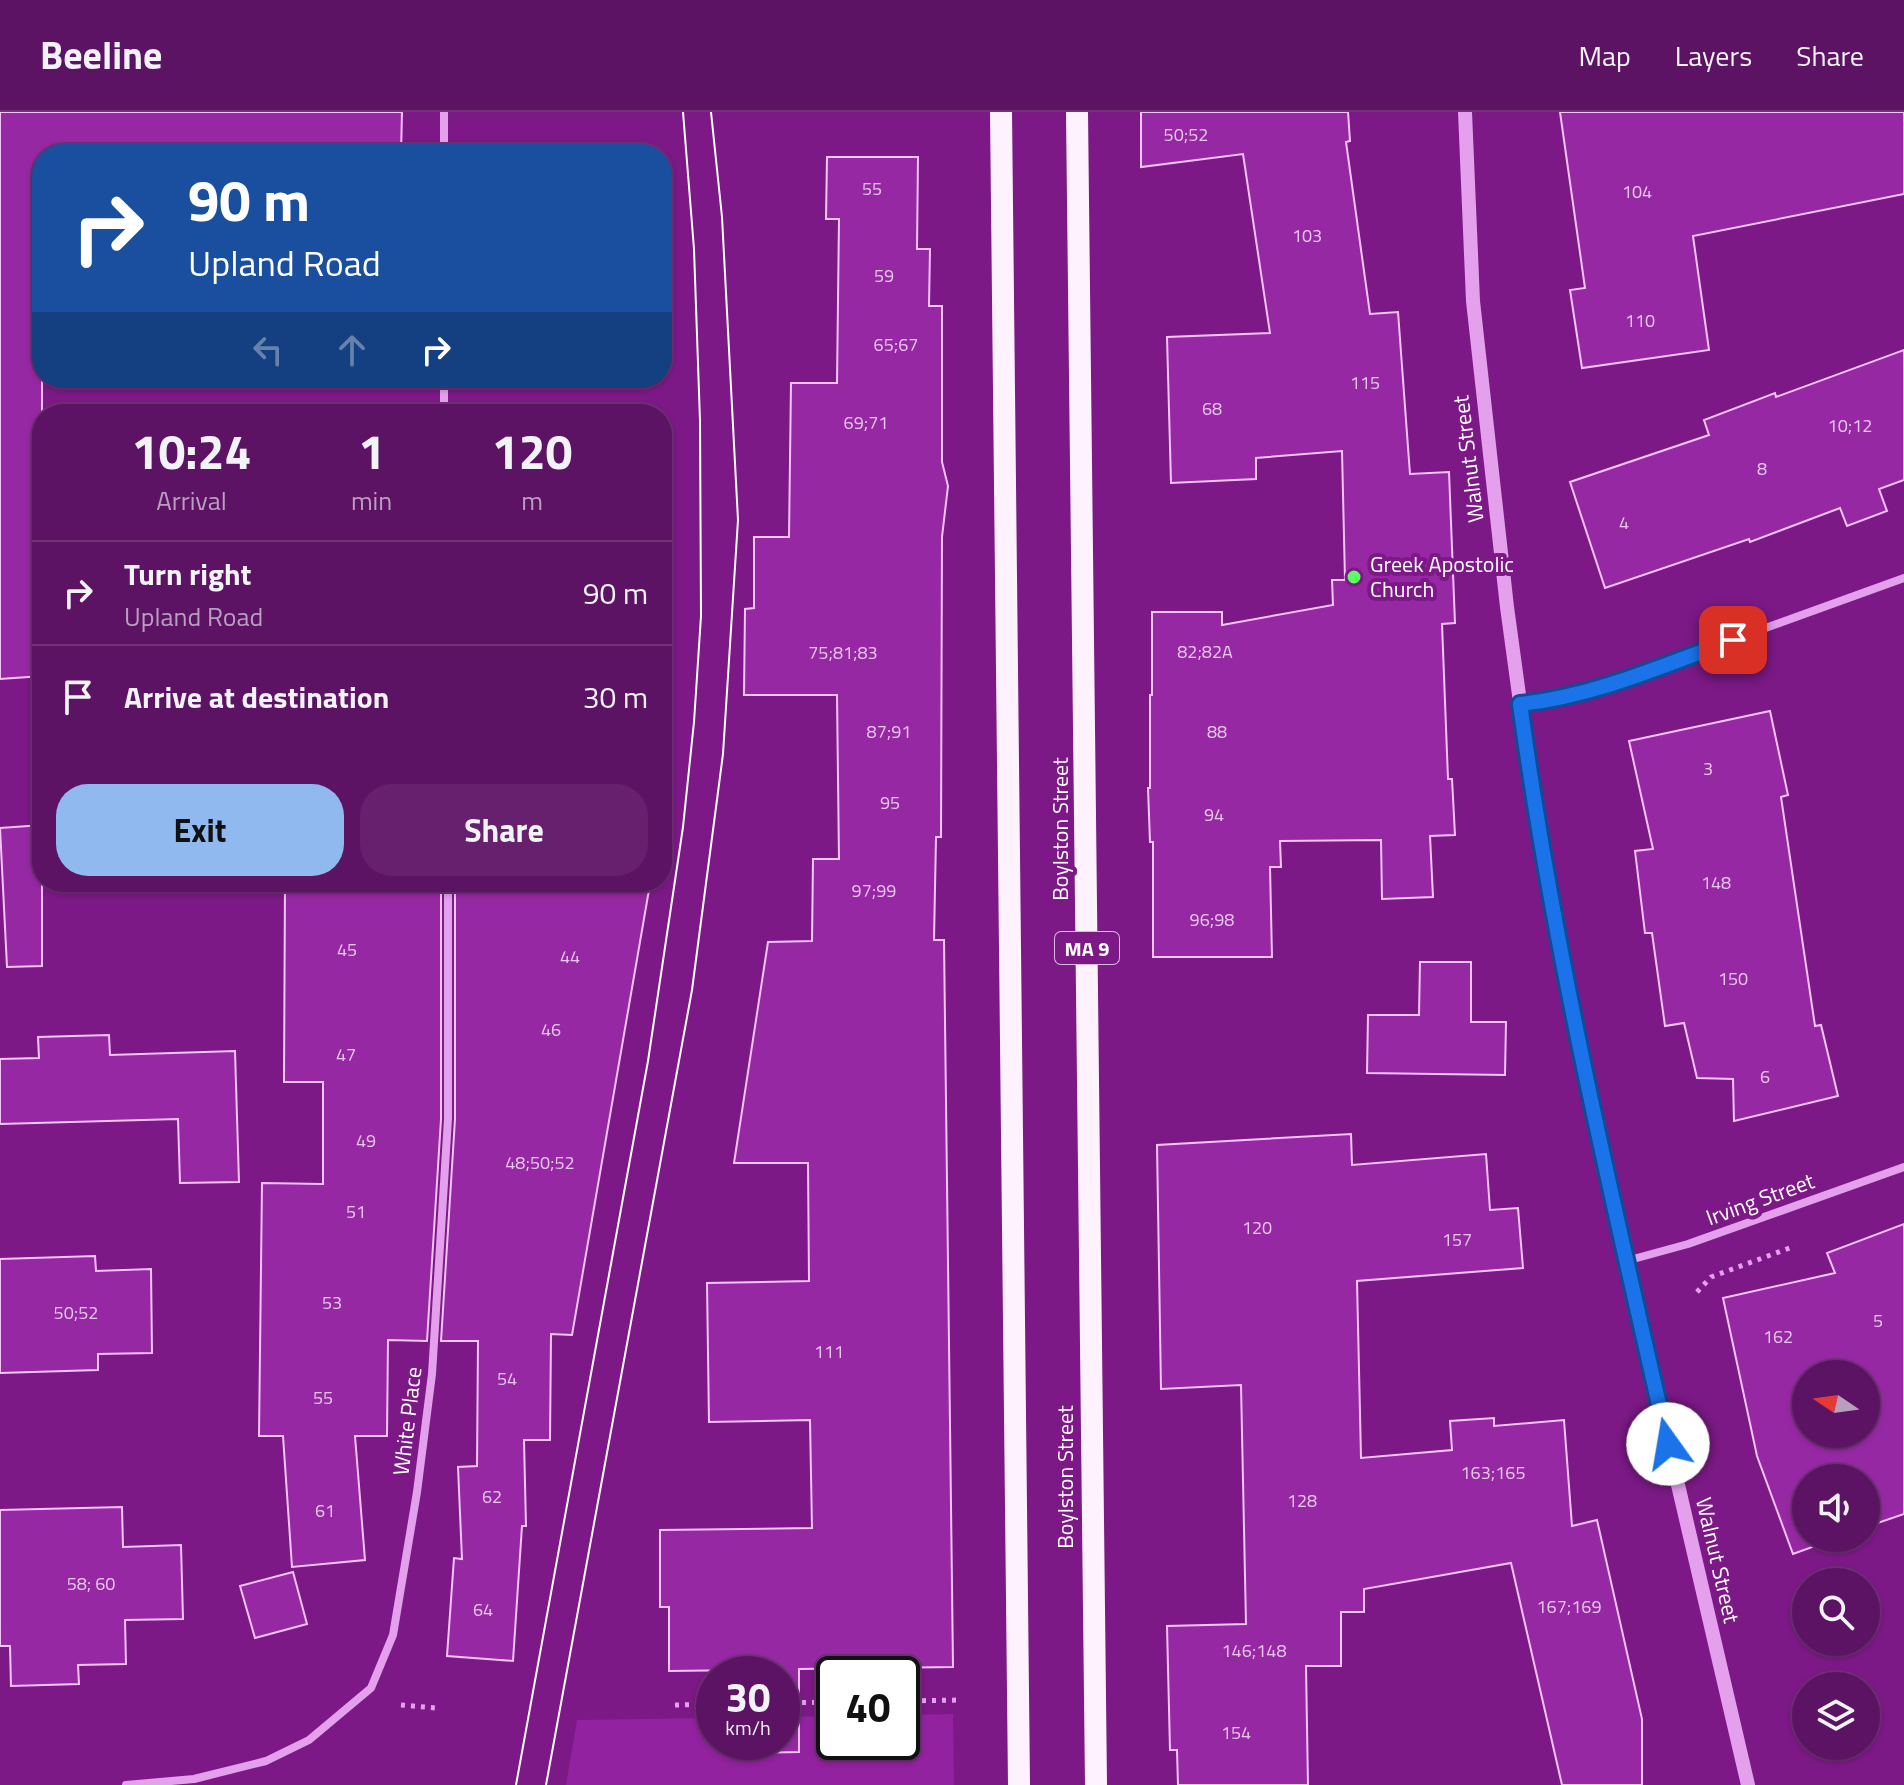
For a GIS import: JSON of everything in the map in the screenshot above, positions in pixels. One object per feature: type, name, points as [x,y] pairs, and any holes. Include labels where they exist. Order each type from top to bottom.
[{"type":"highway","points":[[1001,112],[1019,1785]]},
{"type":"highway","name":"Boylston Street","points":[[1077,112],[1096,1785]]},
{"type":"street","points":[[444,112],[444,144]]},
{"type":"street","name":"Walnut Street","points":[[1465,112],[1473,301],[1539,841],[1556,935],[1626,1261],[1748,1785]]},
{"type":"street","points":[[1520,704],[1551,701],[1591,691],[1904,578]]},
{"type":"street","name":"White Place","points":[[126,1785],[194,1779],[266,1761],[309,1740],[371,1688],[393,1635],[417,1492],[432,1374],[448,1119],[448,892]]},
{"type":"street","name":"Irving Street","points":[[1626,1261],[1688,1244],[1904,1167]]},
{"type":"path","points":[[920,1701],[960,1700]]},
{"type":"path","points":[[675,1705],[696,1704]]},
{"type":"shaded area","points":[[953,1714],[954,1785],[566,1785],[577,1720],[696,1718],[696,1760],[800,1760],[800,1717],[816,1716],[816,1760],[920,1760],[920,1715]]},
{"type":"building","points":[[0,112],[402,112],[401,144],[32,144],[32,388],[42,388],[42,404],[32,404],[32,677],[0,679]]},
{"type":"building","points":[[1141,112],[1348,112],[1350,141],[1346,142],[1370,314],[1398,312],[1410,474],[1449,472],[1455,623],[1442,624],[1448,779],[1452,779],[1455,835],[1430,836],[1433,897],[1382,899],[1381,840],[1280,841],[1281,867],[1270,867],[1272,957],[1153,957],[1153,842],[1150,842],[1148,788],[1152,612],[1222,612],[1222,625],[1333,605],[1332,580],[1345,580],[1342,451],[1256,458],[1256,479],[1171,483],[1167,337],[1270,333],[1243,154],[1141,167]]},
{"type":"building","points":[[1560,112],[1904,112],[1904,194],[1693,236],[1709,350],[1582,368],[1570,290],[1585,288]]},
{"type":"building","points":[[827,157],[918,157],[917,249],[930,249],[929,306],[942,306],[942,462],[948,486],[942,537],[941,837],[936,837],[934,940],[944,940],[953,1667],[920,1667],[920,1656],[816,1656],[816,1669],[800,1669],[800,1656],[696,1656],[696,1671],[669,1671],[669,1607],[660,1607],[660,1530],[812,1528],[810,1420],[709,1422],[707,1283],[809,1281],[808,1163],[734,1163],[768,942],[812,941],[813,859],[839,859],[837,695],[744,695],[745,609],[754,608],[754,537],[789,537],[791,383],[837,383],[839,219],[826,219]]},
{"type":"building","points":[[1904,350],[1904,480],[1879,489],[1887,511],[1847,526],[1840,508],[1750,542],[1749,539],[1605,588],[1570,482],[1709,435],[1704,420]]},
{"type":"building","points":[[1770,711],[1788,795],[1781,797],[1815,1026],[1821,1025],[1838,1096],[1734,1121],[1733,1079],[1697,1078],[1684,1023],[1665,1026],[1652,933],[1645,933],[1635,851],[1653,849],[1629,741]]},
{"type":"building","points":[[32,826],[32,892],[42,892],[42,966],[7,967],[0,828]]},
{"type":"building","points":[[285,892],[441,892],[441,1119],[427,1341],[388,1340],[387,1436],[355,1436],[365,1560],[292,1567],[283,1436],[259,1436],[262,1183],[323,1184],[323,1082],[284,1082]]},
{"type":"building","points":[[455,892],[649,892],[572,1335],[551,1334],[550,1440],[524,1440],[526,1526],[522,1526],[513,1661],[447,1656],[454,1558],[462,1559],[458,1467],[477,1466],[478,1341],[441,1341],[455,1119]]},
{"type":"building","points":[[1420,962],[1471,962],[1471,1022],[1506,1022],[1505,1075],[1367,1073],[1368,1015],[1419,1015]]},
{"type":"building","points":[[109,1035],[110,1055],[235,1051],[239,1182],[180,1183],[178,1119],[0,1124],[0,1059],[39,1058],[38,1037]]},
{"type":"building","points":[[1351,1134],[1352,1165],[1486,1154],[1490,1210],[1518,1208],[1523,1268],[1357,1281],[1361,1458],[1452,1450],[1450,1421],[1494,1418],[1494,1426],[1564,1420],[1572,1526],[1597,1520],[1642,1719],[1642,1785],[1562,1785],[1511,1563],[1364,1589],[1364,1612],[1341,1612],[1341,1666],[1306,1666],[1308,1785],[1178,1785],[1177,1750],[1170,1750],[1167,1626],[1246,1624],[1241,1385],[1161,1389],[1157,1145]]},
{"type":"building","points":[[1904,1224],[1904,1514],[1880,1522],[1880,1464],[1792,1464],[1792,1551],[1757,1456],[1723,1298],[1835,1273],[1827,1253]]},
{"type":"building","points":[[95,1256],[96,1271],[151,1269],[152,1353],[98,1354],[98,1370],[0,1373],[0,1259]]},
{"type":"building","points":[[122,1507],[123,1547],[181,1545],[183,1619],[125,1620],[126,1664],[78,1665],[79,1684],[11,1686],[10,1646],[0,1646],[0,1510]]},
{"type":"building","points":[[293,1572],[307,1624],[255,1638],[240,1586]]},
{"type":"tram line","points":[[516,1785],[648,1061],[683,827],[694,722],[701,616],[700,421],[694,249],[683,112]]},
{"type":"tram line","points":[[546,1785],[692,990],[723,754],[738,520],[722,217],[711,112]]},
{"type":"place","name":"Greek Apostolic Church","points":[[1354,577]]},
{"type":"route","points":[[1668,1444],[1599,1146],[1559,951],[1539,841],[1520,704],[1551,701],[1591,691],[1733,640]]}]
